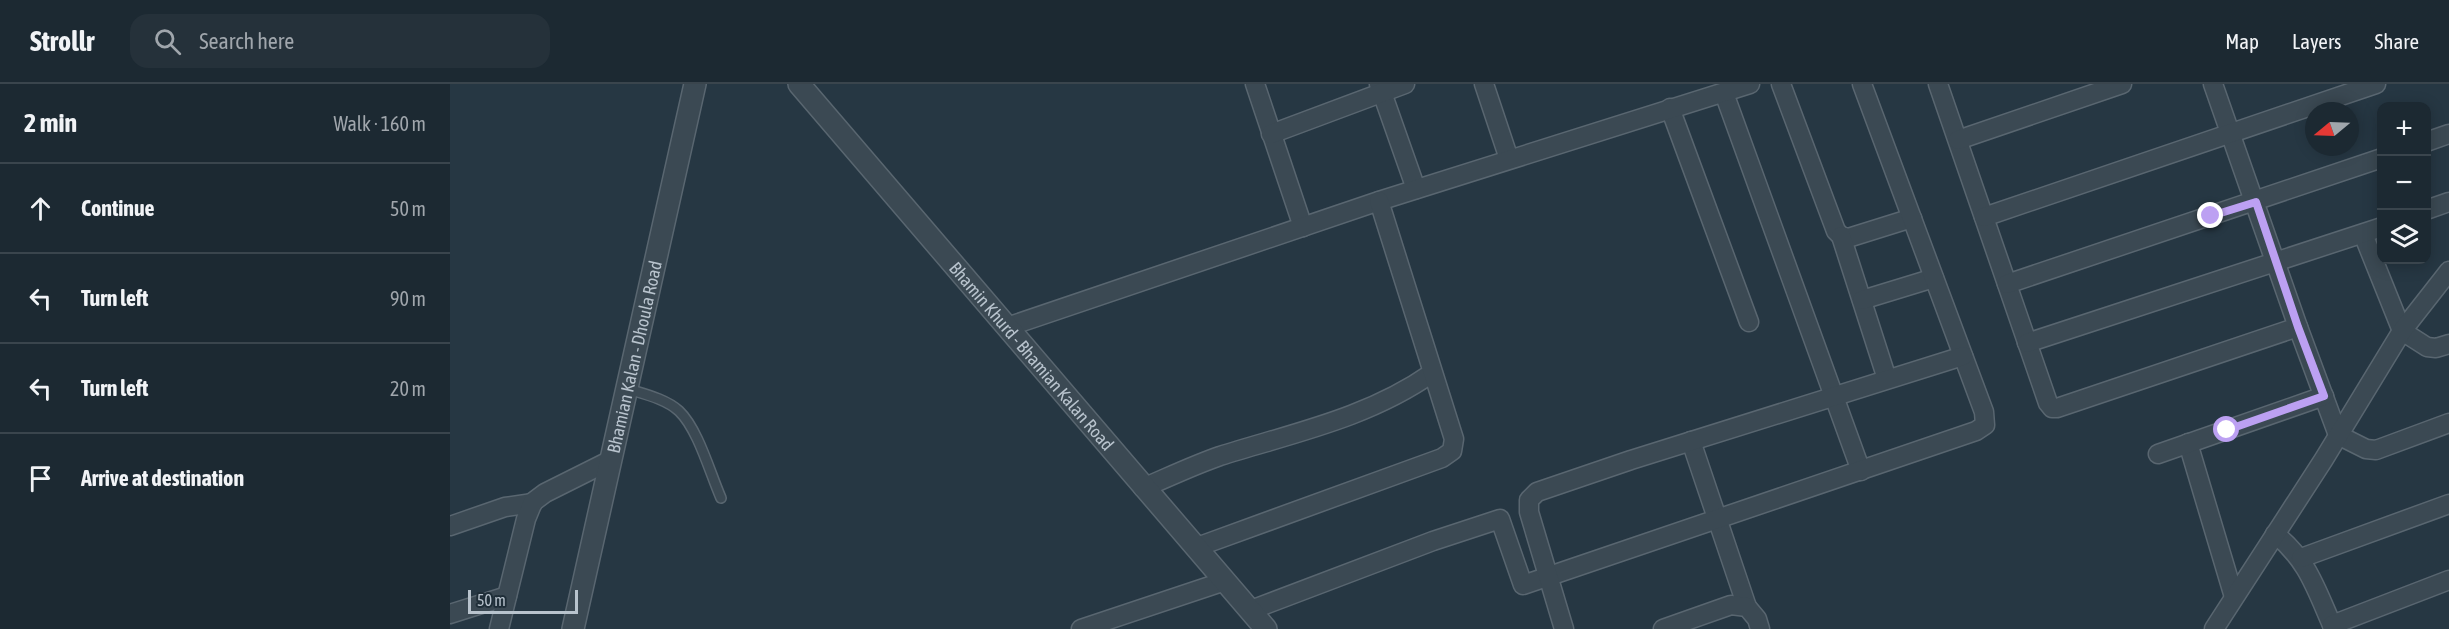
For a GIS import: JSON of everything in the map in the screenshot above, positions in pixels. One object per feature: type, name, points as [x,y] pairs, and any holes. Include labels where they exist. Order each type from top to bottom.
[{"type":"street","name":"Bhamian Kalan - Dhoula Road","points":[[573,629],[695,84]]},
{"type":"street","name":"Bhamin Khurd - Bhamian Kalan Road","points":[[799,84],[1266,629]]},
{"type":"street","points":[[1255,84],[1303,227]]},
{"type":"street","points":[[1271,134],[1381,88],[1405,84]]},
{"type":"street","points":[[1484,84],[1509,159]]},
{"type":"street","points":[[1007,327],[1379,201],[1750,84]]},
{"type":"street","points":[[1781,84],[1836,231],[1841,236],[1887,379]]},
{"type":"street","points":[[1251,610],[1433,541],[1500,519],[1523,585],[1861,471],[1976,431],[1985,425],[1984,412],[1862,84]]},
{"type":"street","points":[[1938,84],[2048,403],[2052,408],[2298,327]]},
{"type":"street","points":[[1958,140],[2122,84]]},
{"type":"street","points":[[2213,84],[2338,435],[2366,449],[2376,450],[2449,423]]},
{"type":"street","points":[[1984,217],[2376,84]]},
{"type":"street","points":[[1381,88],[1416,189]]},
{"type":"street","points":[[1724,93],[1861,471]]},
{"type":"street","points":[[1670,108],[1749,322]]},
{"type":"street","points":[[2431,141],[2449,134]]},
{"type":"street","points":[[2007,284],[2377,160]]},
{"type":"street","points":[[1197,547],[1442,458],[1452,451],[1454,439],[1379,201]]},
{"type":"street","points":[[2431,209],[2449,202]]},
{"type":"street","points":[[1841,236],[1848,238],[1912,218]]},
{"type":"street","points":[[2027,343],[2377,229]]},
{"type":"street","points":[[2363,234],[2402,330],[2427,347],[2436,348],[2449,344]]},
{"type":"street","points":[[2214,629],[2402,330],[2449,271]]},
{"type":"street","points":[[1862,300],[1934,278]]},
{"type":"street","points":[[1564,629],[1529,512],[1529,500],[1537,492],[1963,356]]},
{"type":"street","points":[[1143,488],[1218,457],[1373,408],[1410,389],[1432,373]]},
{"type":"street","points":[[2158,454],[2324,396]]},
{"type":"street","points":[[1691,441],[1719,518],[1747,607],[1757,619],[1760,629]]},
{"type":"street","points":[[2188,444],[2234,597]]},
{"type":"street","points":[[499,629],[526,519],[533,503],[544,493],[611,460]]},
{"type":"street","points":[[450,526],[505,507],[533,503]]},
{"type":"street","points":[[2301,558],[2449,504]]},
{"type":"street","points":[[2275,534],[2291,546],[2301,558],[2332,627],[2449,580]]},
{"type":"street","points":[[1081,629],[1225,581]]},
{"type":"street","points":[[450,614],[507,596]]},
{"type":"street","points":[[1663,629],[1731,605],[1747,607]]},
{"type":"lane","points":[[627,388],[678,410],[690,424],[721,498]]},
{"type":"route","points":[[2211,216],[2256,202],[2324,396],[2227,430]]}]
